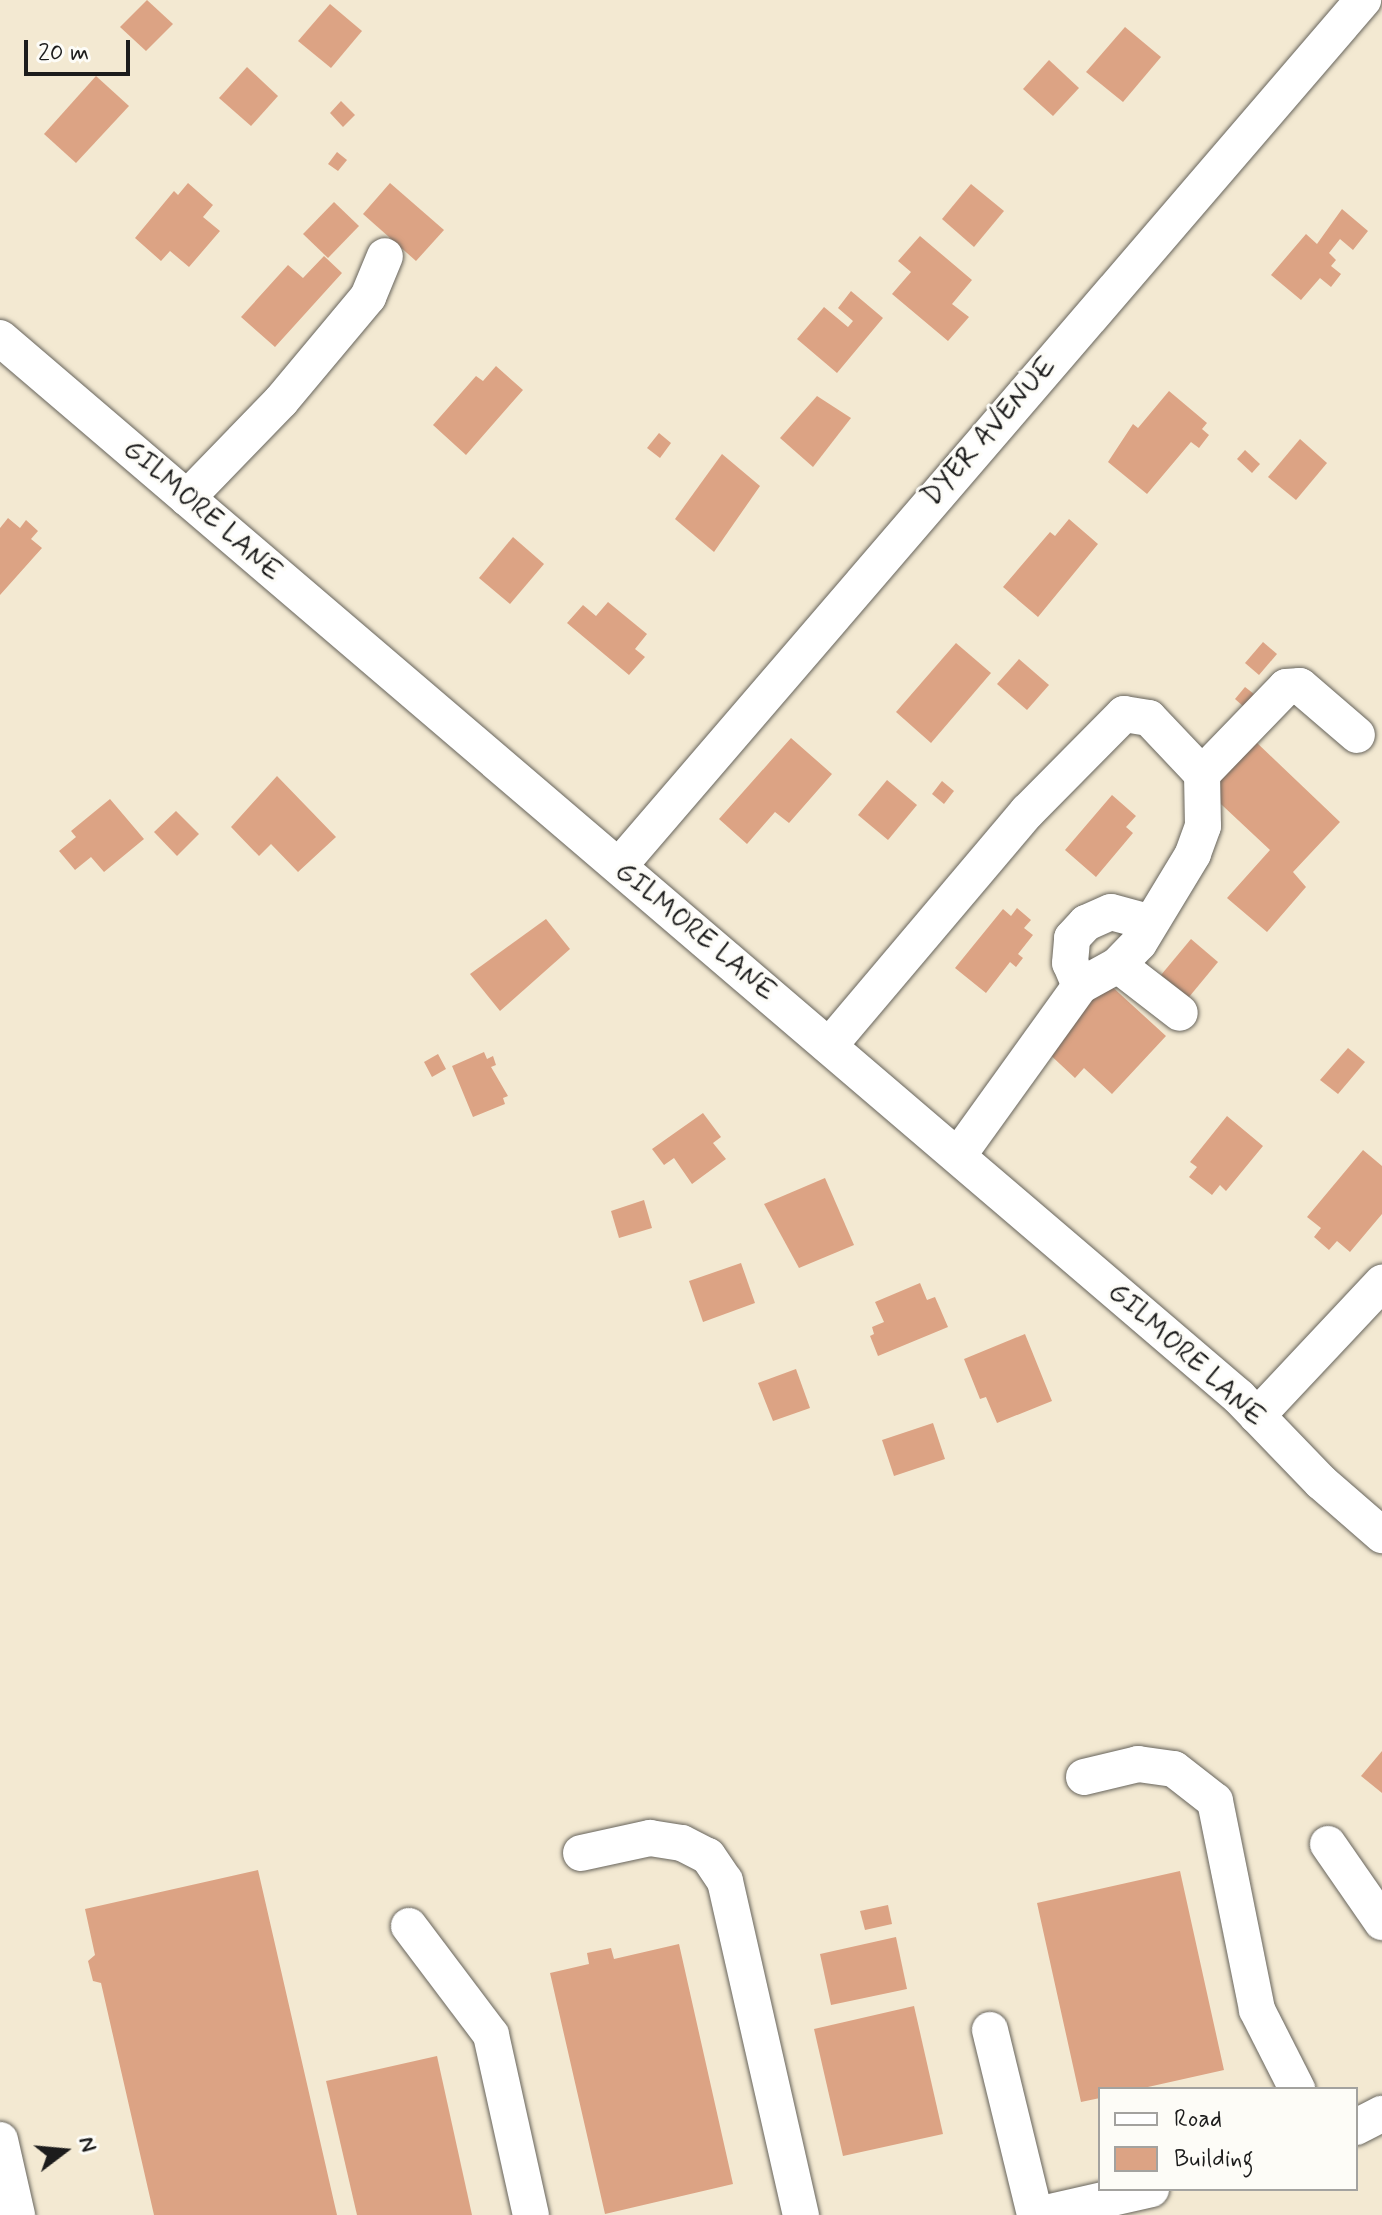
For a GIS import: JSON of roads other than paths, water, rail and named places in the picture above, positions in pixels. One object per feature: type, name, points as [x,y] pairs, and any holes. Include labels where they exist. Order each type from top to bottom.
[{"type":"street","name":"DYER AVENUE","points":[[619,866],[1363,0]]},
{"type":"street","points":[[187,498],[281,401],[368,297],[385,256]]},
{"type":"street","name":"GILMORE LANE","points":[[0,338],[958,1156],[1257,1416],[1381,1531]]},
{"type":"street","points":[[1202,774],[1286,687],[1300,686],[1357,735]]},
{"type":"street","points":[[829,1046],[1027,812],[1124,714],[1149,718],[1202,774],[1203,826],[1193,854],[1139,943],[1118,965],[1080,986],[958,1156]]},
{"type":"street","points":[[1080,986],[1070,963],[1072,938],[1086,923],[1111,912],[1149,922]]},
{"type":"street","points":[[1118,965],[1180,1013]]},
{"type":"street","points":[[1257,1416],[1382,1283]]},
{"type":"street","points":[[1084,1777],[1138,1764],[1174,1769],[1215,1801],[1257,2010],[1296,2087]]},
{"type":"street","points":[[581,1853],[650,1838],[682,1843],[708,1856],[725,1881],[801,2215]]},
{"type":"street","points":[[1328,1844],[1382,1922]]},
{"type":"street","points":[[409,1926],[491,2035],[531,2215]]},
{"type":"street","points":[[990,2030],[1040,2215],[1142,2191]]},
{"type":"street","points":[[1358,2126],[1382,2114]]},
{"type":"street","points":[[0,2140],[17,2215]]}]
